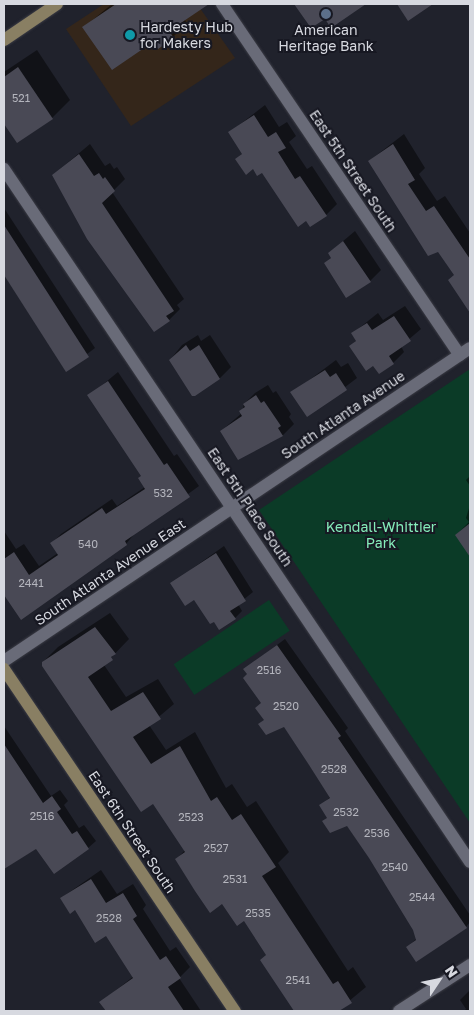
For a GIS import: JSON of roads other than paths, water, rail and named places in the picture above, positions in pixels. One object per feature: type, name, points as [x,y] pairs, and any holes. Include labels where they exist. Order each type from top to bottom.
[{"type":"street","points":[[4,40],[57,4]]},
{"type":"street","name":"East 5th Street South","points":[[222,4],[465,352]]},
{"type":"street","name":"East 5th Place South","points":[[4,169],[470,862]]},
{"type":"street","name":"South Atlanta Avenue","points":[[232,508],[465,352]]},
{"type":"street","name":"South Atlanta Avenue East","points":[[4,661],[232,508]]},
{"type":"street","name":"East 6th Street South","points":[[4,670],[236,1011]]},
{"type":"street","points":[[399,1011],[470,965]]},
{"type":"place","name":"American Heritage Bank","points":[[326,14]]},
{"type":"place","name":"Hardesty Hub for Makers","points":[[130,35]]},
{"type":"park label","name":"Kendall-Whittier Park","points":[[381,536]]}]
